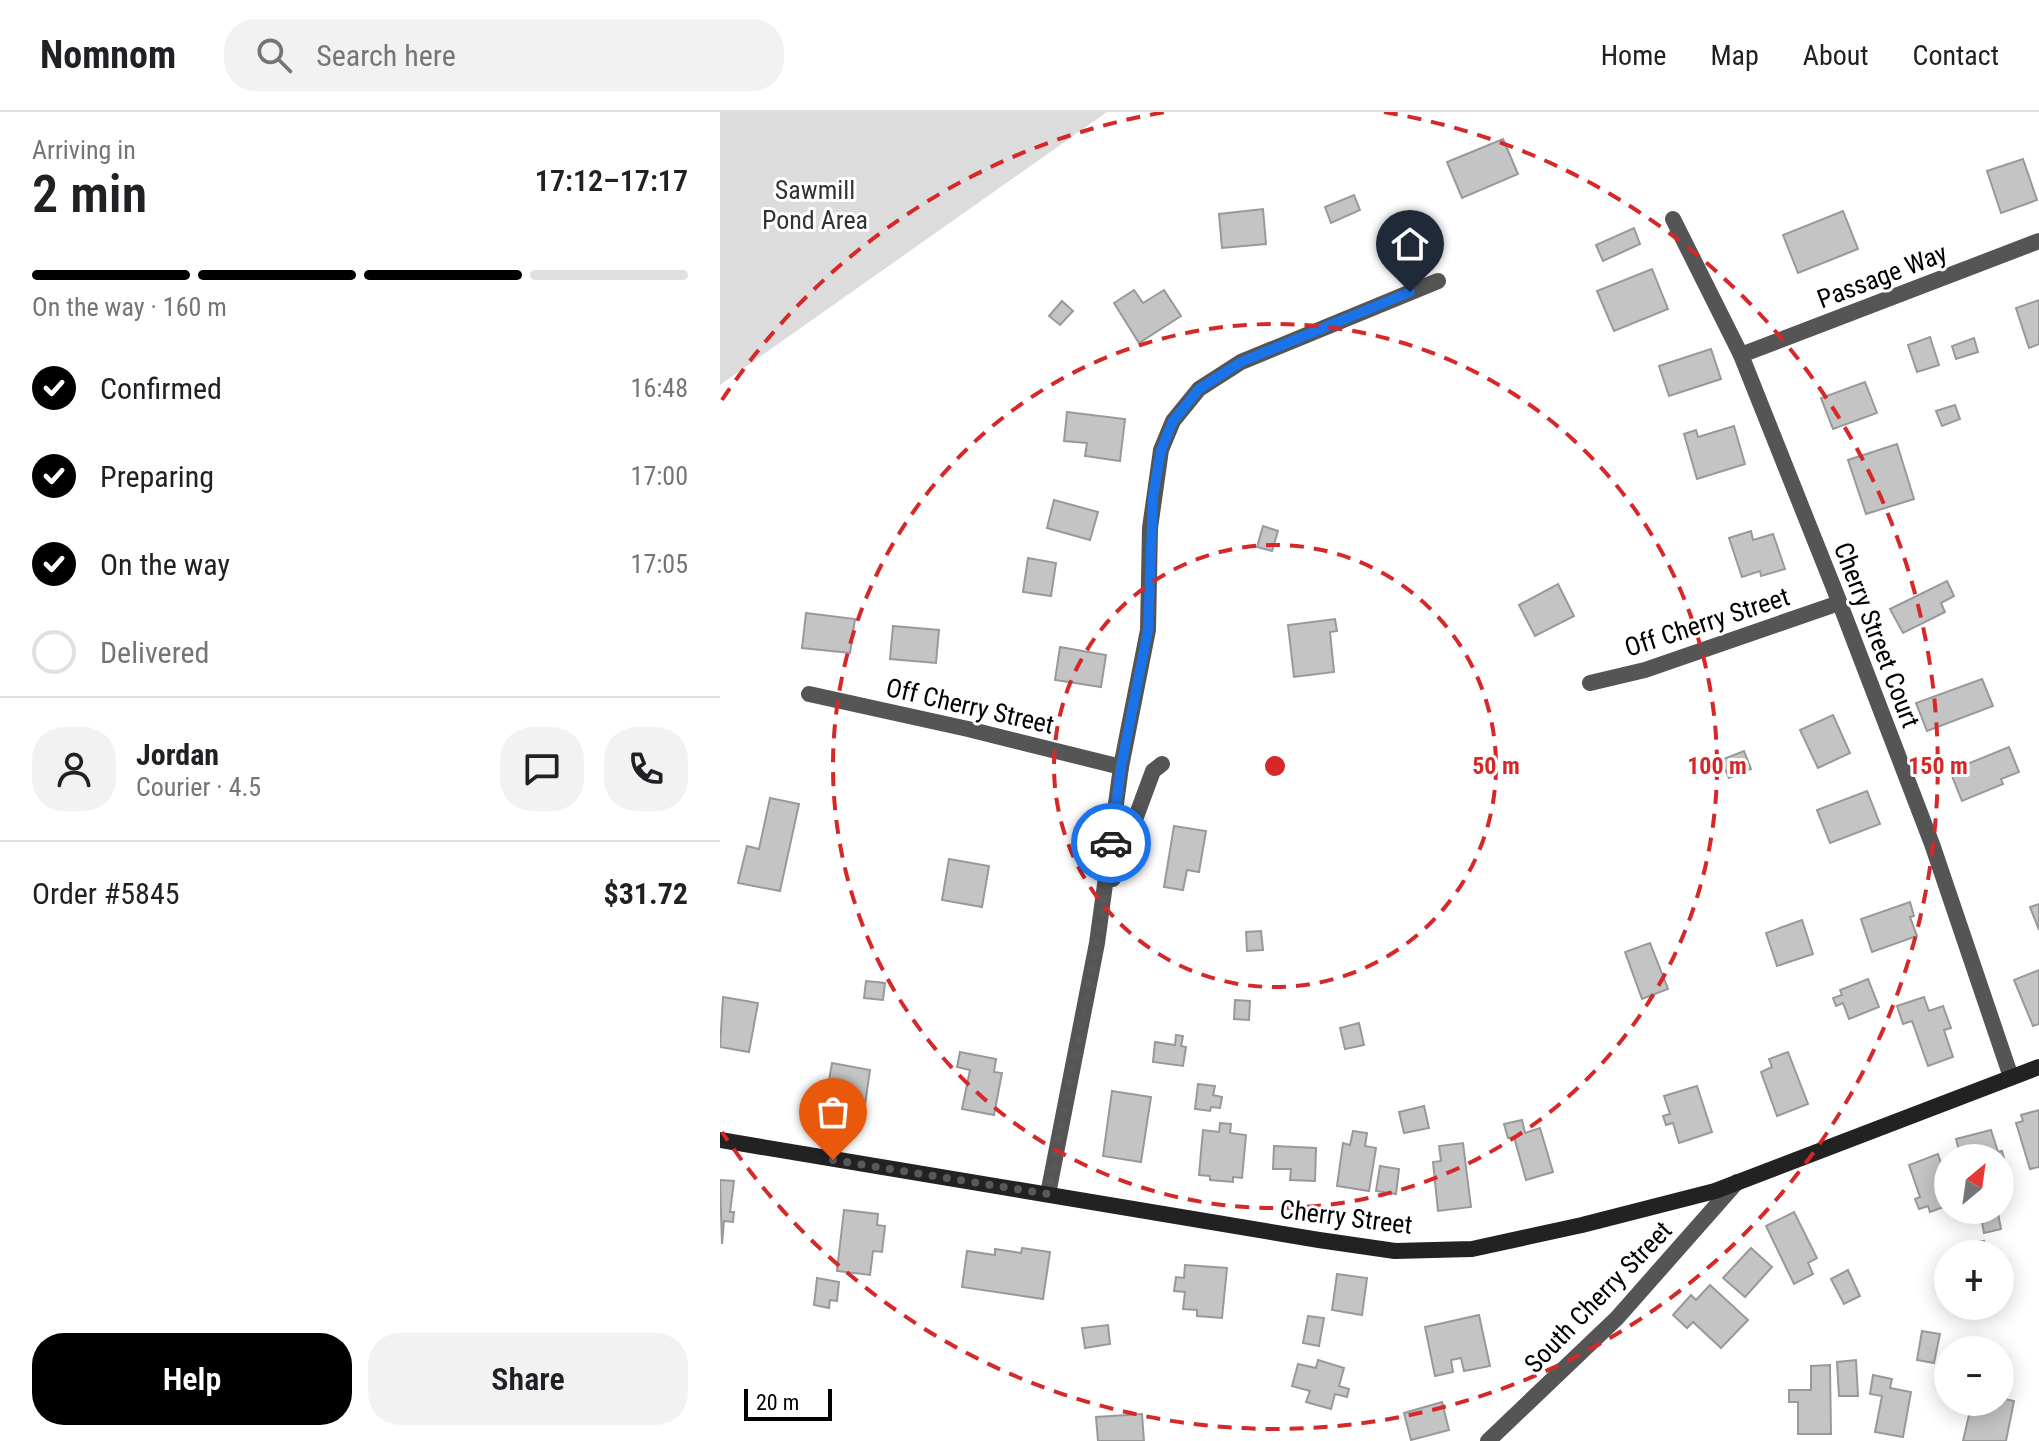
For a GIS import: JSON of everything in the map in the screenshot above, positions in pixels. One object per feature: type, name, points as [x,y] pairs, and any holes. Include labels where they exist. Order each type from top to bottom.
[{"type":"main road","name":"Cherry Street","points":[[720,1140],[1395,1251],[1472,1249],[1715,1191],[2039,1067]]},
{"type":"street","name":"Cherry Street Court","points":[[1673,219],[1741,355],[1839,603],[1932,844],[2011,1077]]},
{"type":"street","name":"Passage Way","points":[[1741,355],[2039,241]]},
{"type":"street","points":[[1048,1194],[1102,906],[1121,767],[1148,630],[1153,497],[1161,450],[1173,421],[1199,389],[1241,362],[1438,281]]},
{"type":"street","name":"Off Cherry Street","points":[[1590,683],[1645,670],[1839,603]]},
{"type":"street","name":"Off Cherry Street","points":[[809,694],[1121,767]]},
{"type":"street","points":[[1102,906],[1153,771],[1162,764]]},
{"type":"street","name":"South Cherry Street","points":[[1488,1441],[1617,1318],[1737,1182]]},
{"type":"green space","name":"Sawmill Pond Area","points":[[720,112],[1107,112],[720,385]]},
{"type":"building","points":[[1503,139],[1518,174],[1462,198],[1447,162]]},
{"type":"building","points":[[2023,159],[2037,200],[2001,213],[1987,171]]},
{"type":"building","points":[[1354,195],[1360,210],[1331,223],[1325,207]]},
{"type":"building","points":[[1263,209],[1266,244],[1222,248],[1219,214]]},
{"type":"building","points":[[1843,211],[1858,249],[1798,273],[1783,235]]},
{"type":"building","points":[[1634,228],[1640,244],[1603,261],[1596,245]]},
{"type":"building","points":[[1652,269],[1668,309],[1614,331],[1597,291]]},
{"type":"building","points":[[1134,290],[1143,303],[1164,290],[1181,316],[1139,343],[1114,303]]},
{"type":"building","points":[[2039,300],[2039,344],[2029,348],[2016,308]]},
{"type":"building","points":[[1062,301],[1073,311],[1060,325],[1049,316]]},
{"type":"building","points":[[1930,337],[1939,365],[1917,372],[1908,345]]},
{"type":"building","points":[[1974,338],[1978,352],[1956,359],[1952,346]]},
{"type":"building","points":[[1711,349],[1721,379],[1669,396],[1659,366]]},
{"type":"building","points":[[1865,382],[1877,413],[1833,429],[1821,398]]},
{"type":"building","points":[[1955,405],[1960,419],[1942,426],[1936,411]]},
{"type":"building","points":[[1067,412],[1125,419],[1120,461],[1085,456],[1087,443],[1064,441]]},
{"type":"building","points":[[1734,426],[1745,464],[1697,479],[1684,434],[1696,430],[1698,437]]},
{"type":"building","points":[[1897,444],[1914,499],[1866,514],[1848,460]]},
{"type":"building","points":[[1054,500],[1098,512],[1090,540],[1047,528]]},
{"type":"building","points":[[1263,526],[1278,531],[1272,551],[1257,547]]},
{"type":"building","points":[[1751,531],[1753,540],[1773,534],[1785,569],[1761,576],[1760,571],[1742,577],[1729,538]]},
{"type":"building","points":[[1028,558],[1056,563],[1051,596],[1023,592]]},
{"type":"building","points":[[1947,581],[1954,596],[1941,603],[1945,612],[1903,633],[1890,609]]},
{"type":"building","points":[[1558,584],[1574,616],[1535,636],[1519,605]]},
{"type":"building","points":[[806,613],[855,619],[850,653],[802,648]]},
{"type":"building","points":[[1335,619],[1337,631],[1330,632],[1334,672],[1294,677],[1288,625]]},
{"type":"building","points":[[893,626],[939,630],[936,663],[890,659]]},
{"type":"building","points":[[1060,647],[1106,655],[1101,687],[1055,680]]},
{"type":"building","points":[[1982,679],[1993,706],[1927,731],[1916,703]]},
{"type":"building","points":[[1833,715],[1850,753],[1818,768],[1800,730]]},
{"type":"building","points":[[2009,747],[2019,772],[2001,779],[2003,784],[1962,801],[1950,771]]},
{"type":"building","points":[[1744,751],[1751,769],[1729,778],[1721,760]]},
{"type":"building","points":[[1867,791],[1880,824],[1830,843],[1817,810]]},
{"type":"building","points":[[770,798],[799,804],[780,891],[738,883],[747,846],[759,849]]},
{"type":"building","points":[[1174,826],[1206,831],[1199,872],[1187,870],[1183,890],[1164,887]]},
{"type":"building","points":[[949,859],[989,866],[982,907],[942,900]]},
{"type":"building","points":[[1910,902],[1914,916],[1910,917],[1917,936],[1872,952],[1861,919]]},
{"type":"building","points":[[2039,904],[2039,930],[2030,907]]},
{"type":"building","points":[[1802,920],[1813,954],[1777,966],[1766,933]]},
{"type":"building","points":[[1261,931],[1263,950],[1247,951],[1246,932]]},
{"type":"building","points":[[1650,943],[1668,989],[1642,999],[1625,952]]},
{"type":"building","points":[[2039,970],[2039,1024],[2033,1026],[2014,980]]},
{"type":"building","points":[[1868,979],[1879,1007],[1849,1019],[1843,1003],[1836,1006],[1833,998],[1842,995],[1840,990]]},
{"type":"building","points":[[866,981],[885,983],[883,1000],[864,998]]},
{"type":"building","points":[[723,997],[758,1003],[749,1052],[720,1047]]},
{"type":"building","points":[[1924,997],[1929,1011],[1943,1006],[1951,1028],[1944,1030],[1953,1057],[1928,1066],[1912,1021],[1903,1024],[1897,1006]]},
{"type":"building","points":[[1235,1000],[1250,1001],[1249,1020],[1234,1019]]},
{"type":"building","points":[[1359,1023],[1364,1045],[1345,1049],[1340,1028]]},
{"type":"building","points":[[1176,1035],[1183,1036],[1181,1046],[1186,1047],[1183,1066],[1153,1062],[1155,1042],[1175,1045]]},
{"type":"building","points":[[960,1052],[996,1059],[994,1072],[1002,1073],[994,1115],[962,1109],[970,1070],[957,1067]]},
{"type":"building","points":[[1788,1052],[1808,1104],[1777,1116],[1761,1072],[1772,1067],[1769,1059]]},
{"type":"building","points":[[832,1063],[870,1070],[865,1105],[826,1098]]},
{"type":"building","points":[[1198,1084],[1215,1086],[1213,1095],[1222,1097],[1220,1108],[1211,1107],[1210,1111],[1195,1109]]},
{"type":"building","points":[[1697,1086],[1712,1132],[1679,1143],[1673,1123],[1666,1125],[1663,1116],[1670,1114],[1664,1096]]},
{"type":"building","points":[[1112,1091],[1151,1097],[1141,1162],[1103,1156]]},
{"type":"building","points":[[1424,1106],[1429,1128],[1404,1133],[1399,1112]]},
{"type":"building","points":[[2039,1110],[2039,1167],[2030,1169],[2016,1123],[2023,1121],[2021,1115]]},
{"type":"building","points":[[1522,1120],[1525,1133],[1540,1128],[1553,1172],[1526,1180],[1514,1137],[1508,1138],[1504,1124]]},
{"type":"building","points":[[1220,1123],[1231,1124],[1230,1133],[1246,1135],[1242,1178],[1233,1177],[1233,1182],[1210,1180],[1210,1176],[1199,1175],[1203,1130],[1219,1132]]},
{"type":"building","points":[[1991,1130],[1995,1144],[1957,1144],[1956,1139]]},
{"type":"building","points":[[1353,1131],[1367,1133],[1365,1146],[1376,1148],[1369,1191],[1337,1186],[1343,1143],[1350,1145]]},
{"type":"building","points":[[1463,1143],[1471,1207],[1438,1211],[1433,1162],[1441,1161],[1439,1146]]},
{"type":"building","points":[[1274,1146],[1316,1148],[1315,1181],[1290,1180],[1291,1169],[1273,1169]]},
{"type":"building","points":[[1934,1156],[1934,1211],[1930,1212],[1928,1206],[1919,1209],[1915,1199],[1920,1197],[1909,1165]]},
{"type":"building","points":[[1380,1166],[1399,1169],[1396,1194],[1376,1191]]},
{"type":"building","points":[[720,1180],[734,1181],[730,1212],[734,1212],[733,1222],[724,1221],[722,1244]]},
{"type":"building","points":[[844,1210],[878,1214],[877,1225],[885,1226],[882,1252],[873,1251],[870,1275],[837,1271]]},
{"type":"building","points":[[1794,1212],[1817,1258],[1808,1263],[1813,1274],[1794,1284],[1766,1226]]},
{"type":"building","points":[[1982,1224],[2000,1224],[2001,1229],[1984,1233]]},
{"type":"building","points":[[1022,1248],[1050,1252],[1043,1299],[962,1287],[967,1251],[995,1255],[995,1249],[1021,1253]]},
{"type":"building","points":[[1751,1248],[1772,1267],[1745,1297],[1723,1278]]},
{"type":"building","points":[[1185,1265],[1227,1268],[1222,1318],[1197,1316],[1197,1310],[1183,1309],[1185,1292],[1174,1291],[1176,1277],[1184,1278]]},
{"type":"building","points":[[1848,1270],[1860,1296],[1844,1304],[1831,1279]]},
{"type":"building","points":[[1337,1274],[1367,1278],[1362,1315],[1332,1310]]},
{"type":"building","points":[[817,1278],[839,1282],[837,1301],[830,1300],[829,1308],[814,1305]]},
{"type":"building","points":[[1710,1285],[1748,1320],[1721,1348],[1693,1322],[1687,1328],[1673,1315],[1691,1295],[1696,1300]]},
{"type":"building","points":[[1479,1315],[1490,1366],[1464,1371],[1461,1358],[1451,1360],[1453,1372],[1435,1376],[1425,1327]]},
{"type":"building","points":[[1308,1316],[1324,1318],[1319,1346],[1303,1343]]},
{"type":"building","points":[[1108,1325],[1110,1344],[1085,1348],[1082,1328]]},
{"type":"building","points":[[1922,1331],[1940,1334],[1934,1336],[1934,1363],[1917,1360]]},
{"type":"building","points":[[1318,1360],[1344,1368],[1339,1386],[1349,1389],[1347,1397],[1335,1394],[1331,1409],[1306,1402],[1310,1391],[1292,1386],[1298,1364],[1316,1368]]},
{"type":"building","points":[[1856,1360],[1858,1396],[1839,1396],[1837,1362]]},
{"type":"building","points":[[1830,1365],[1831,1434],[1798,1434],[1798,1402],[1789,1402],[1789,1390],[1811,1390],[1811,1366]]},
{"type":"building","points":[[1873,1375],[1892,1379],[1890,1388],[1911,1392],[1903,1437],[1875,1432],[1882,1396],[1870,1394]]},
{"type":"building","points":[[1442,1402],[1449,1430],[1411,1440],[1404,1413]]},
{"type":"building","points":[[1142,1414],[1144,1441],[1098,1441],[1096,1417]]},
{"type":"building","points":[[1969,1416],[2011,1416],[2006,1441],[1963,1441]]},
{"type":"way so far","points":[[833,1160],[1048,1194],[1097,943],[1111,843]]},
{"type":"route","points":[[1111,843],[1121,767],[1148,630],[1153,497],[1161,450],[1173,421],[1199,389],[1241,362],[1410,292]]}]
